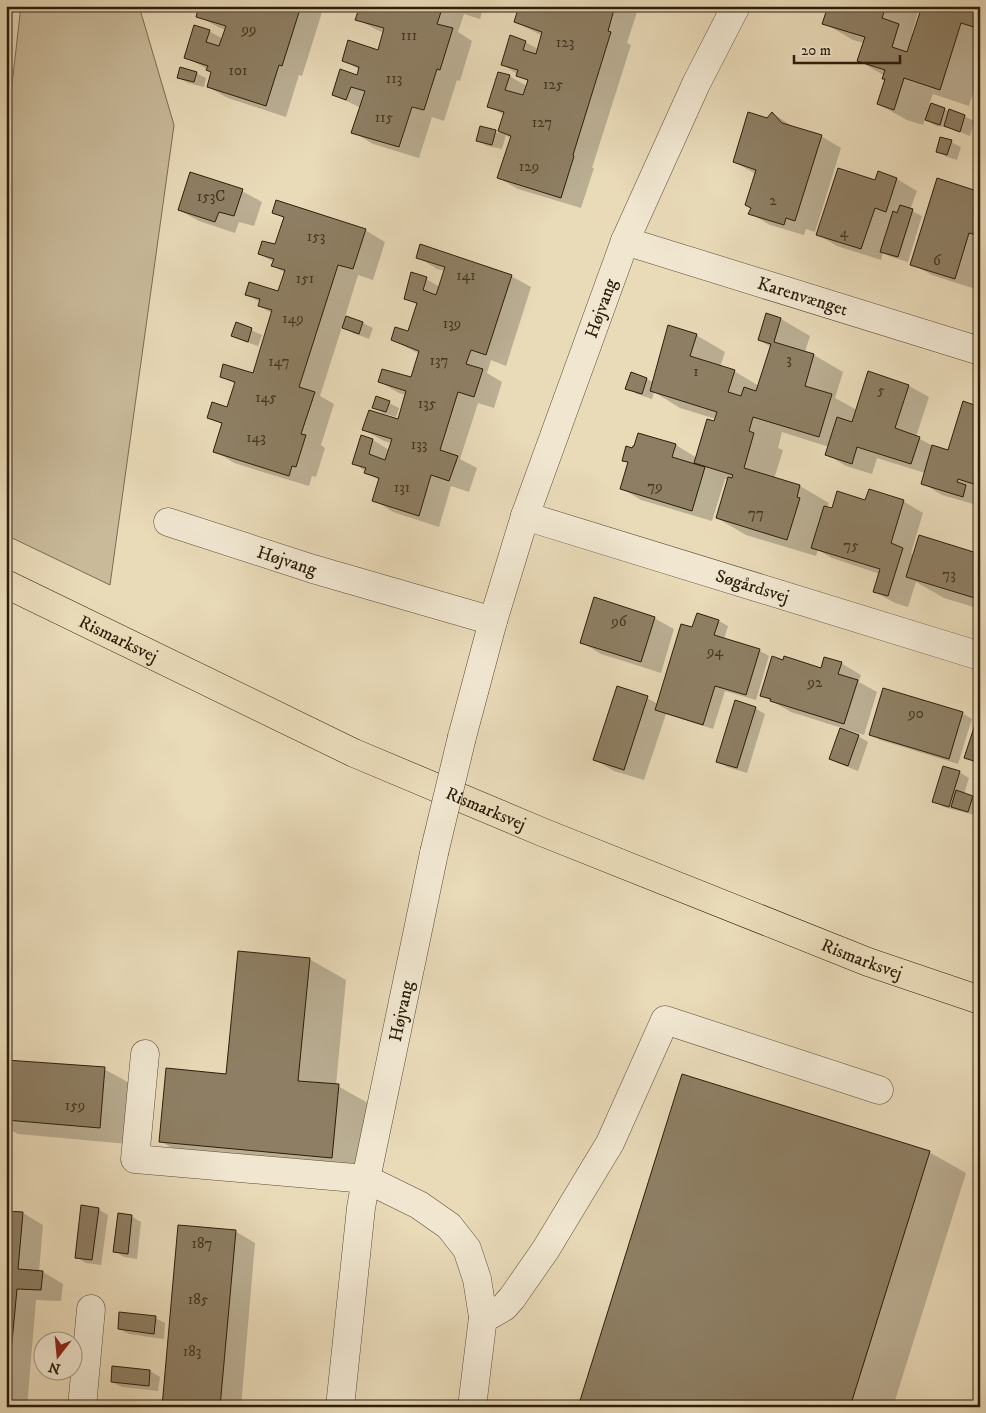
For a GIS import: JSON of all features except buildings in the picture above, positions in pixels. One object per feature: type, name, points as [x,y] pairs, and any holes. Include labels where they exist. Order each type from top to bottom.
[{"type":"main road","name":"Rismarksvej","points":[[6,584],[354,753],[542,832],[868,962],[980,1000]]},
{"type":"street","name":"Højvang","points":[[340,1407],[361,1208],[366,1179],[434,853],[462,737],[493,622],[525,516],[625,241],[696,84],[736,6]]},
{"type":"street","name":"Karenvænget","points":[[625,241],[980,351]]},
{"type":"street","name":"Søgårdsvej","points":[[525,516],[980,656]]},
{"type":"street","name":"Højvang","points":[[168,522],[313,569],[493,622]]},
{"type":"street","points":[[483,1317],[504,1307],[546,1249],[610,1143],[665,1020],[879,1090]]},
{"type":"street","points":[[145,1054],[135,1159],[366,1179],[419,1204],[449,1226],[467,1249],[477,1279],[483,1317],[472,1407]]},
{"type":"street","points":[[82,1407],[91,1309]]},
{"type":"shaded area","points":[[21,6],[139,6],[174,125],[110,585],[6,535],[6,136]]}]
